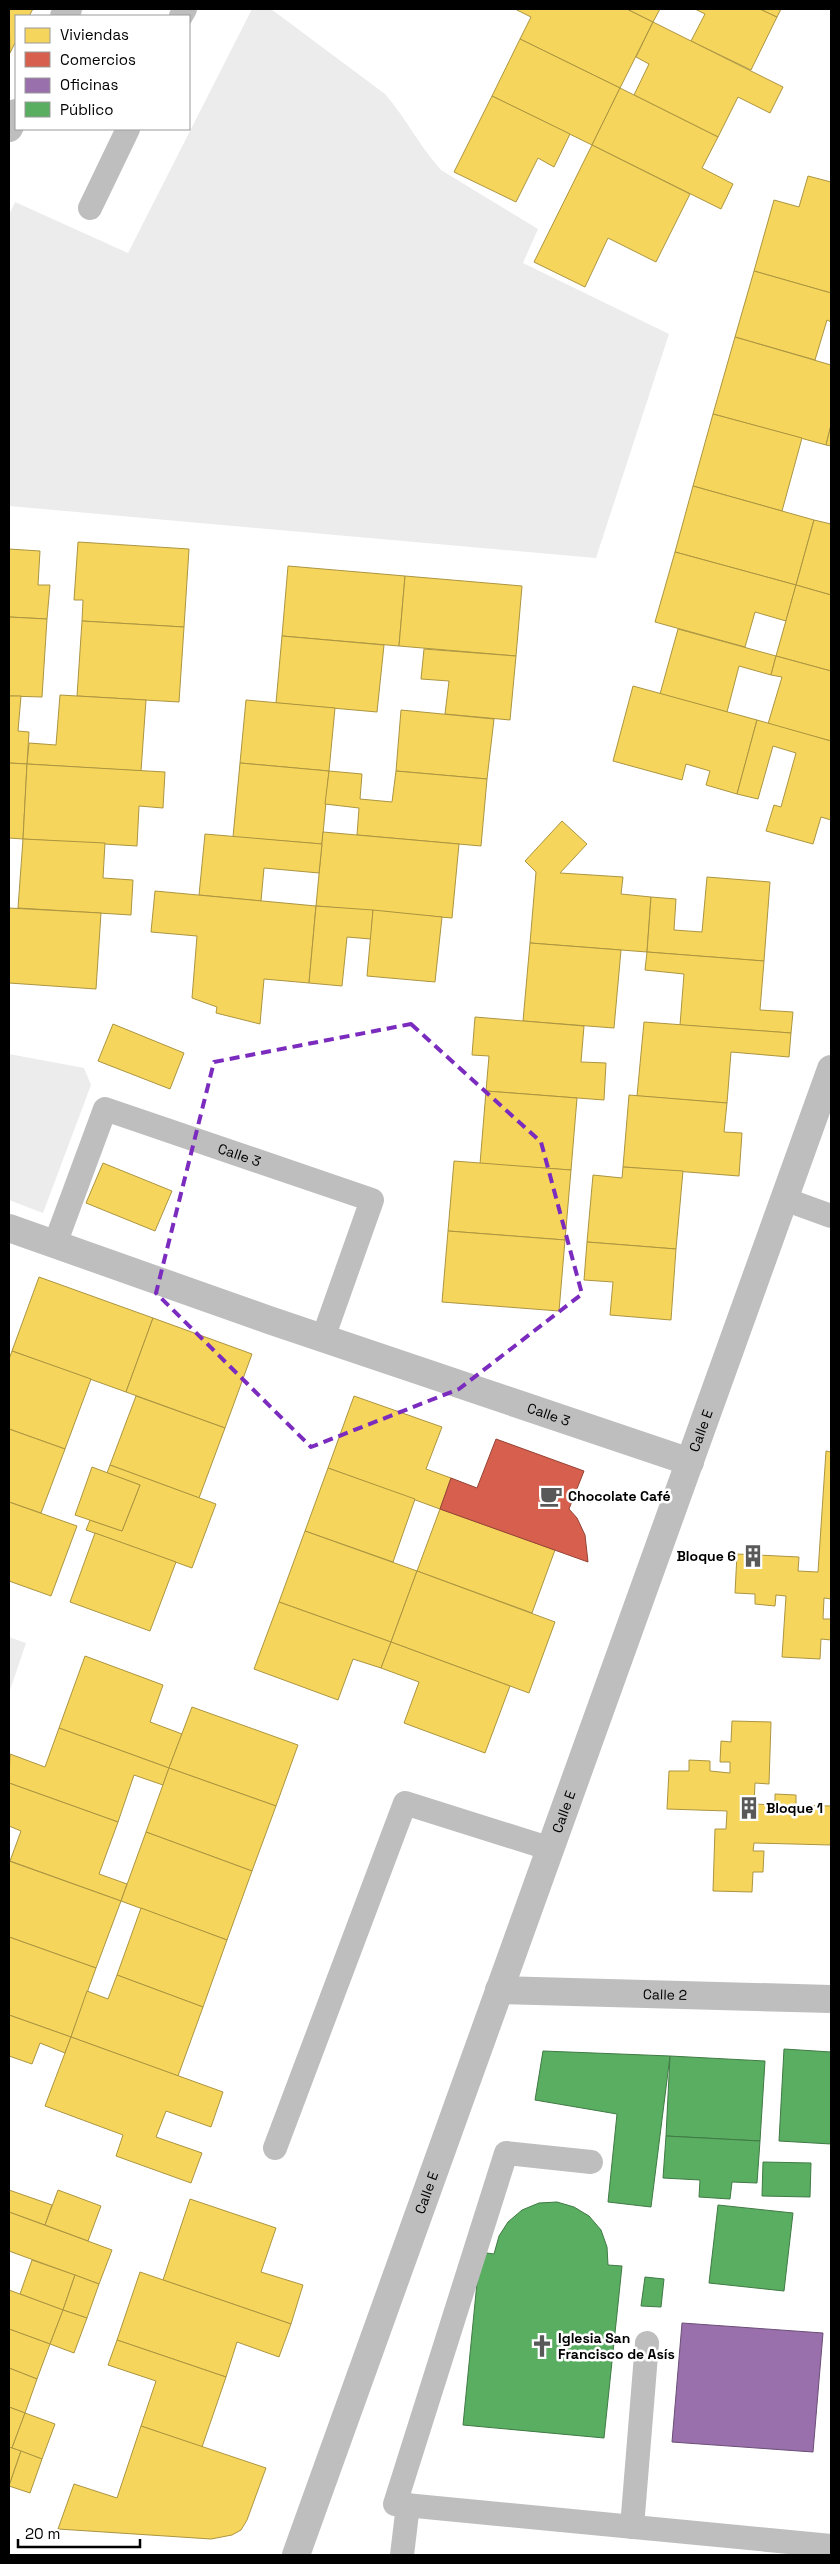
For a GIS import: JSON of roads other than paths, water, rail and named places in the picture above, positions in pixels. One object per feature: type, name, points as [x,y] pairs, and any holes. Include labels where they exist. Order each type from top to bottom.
[{"type":"street","points":[[9,128],[15,115]]},
{"type":"street","name":"Calle E","points":[[296,2555],[831,1069]]},
{"type":"street","name":"Calle 3","points":[[9,1228],[323,1338],[690,1462]]},
{"type":"street","name":"Calle 2","points":[[499,1990],[831,1999]]},
{"type":"lane","points":[[90,208],[128,130]]},
{"type":"lane","name":"Calle 3","points":[[55,1244],[106,1109],[372,1200],[323,1338]]},
{"type":"lane","points":[[784,1199],[831,1216]]},
{"type":"lane","points":[[275,2148],[405,1803],[551,1849]]},
{"type":"lane","points":[[591,2162],[506,2153],[395,2504],[831,2546]]},
{"type":"lane","points":[[632,2527],[648,2343]]},
{"type":"lane","points":[[402,2555],[408,2505]]},
{"type":"place","name":"Chocolate Café","points":[[551,1496]]},
{"type":"place","name":"Bloque 6","points":[[753,1556]]},
{"type":"place","name":"Bloque 1","points":[[749,1808]]},
{"type":"place","name":"Iglesia San Francisco de Asís","points":[[542,2346]]}]
